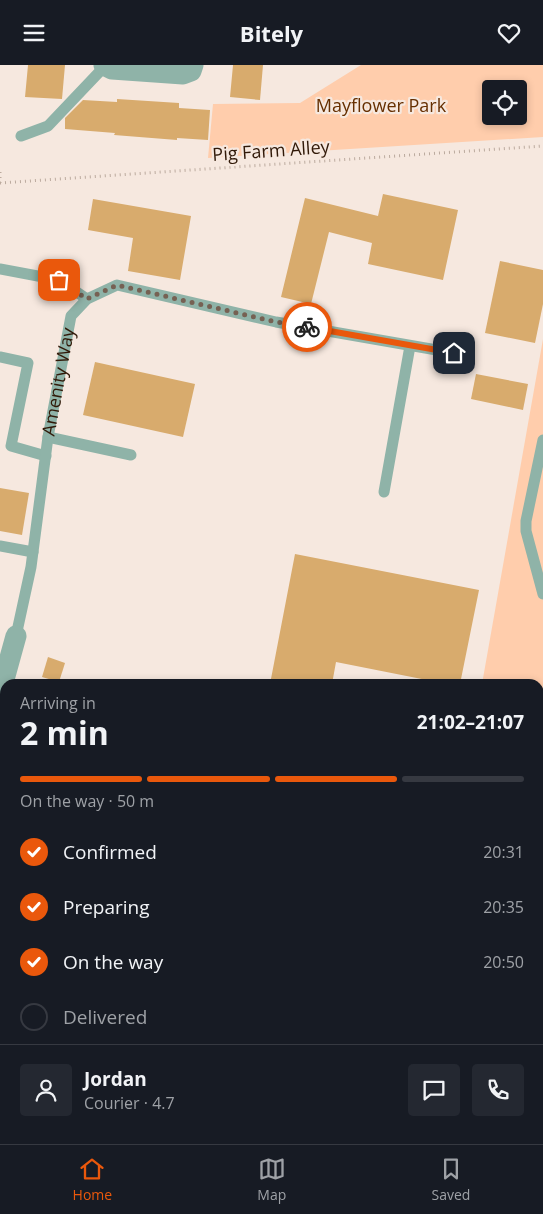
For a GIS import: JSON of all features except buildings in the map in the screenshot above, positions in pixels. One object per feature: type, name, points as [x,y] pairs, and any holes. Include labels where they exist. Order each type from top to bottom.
[{"type":"street","points":[[105,65],[112,69],[183,74],[191,71],[193,65]]},
{"type":"street","name":"Amenity Way","points":[[4,679],[16,636]]},
{"type":"lane","points":[[21,136],[48,126],[105,65]]},
{"type":"lane","points":[[0,269],[59,280],[87,299]]},
{"type":"lane","name":"Amenity Way","points":[[16,636],[31,567],[48,437],[71,316],[87,299],[117,285],[276,322],[454,353]]},
{"type":"lane","points":[[384,492],[410,346]]},
{"type":"lane","points":[[0,357],[28,363],[11,446],[46,456]]},
{"type":"lane","points":[[48,437],[130,455]]},
{"type":"lane","points":[[543,440],[526,521],[526,531],[543,594]]},
{"type":"lane","points":[[0,546],[33,552]]},
{"type":"path","name":"Pig Farm Alley","points":[[0,183],[543,146]]},
{"type":"path","points":[[0,172],[0,183]]},
{"type":"green space","name":"Mayflower Park","points":[[361,65],[543,65],[543,137],[208,158],[213,104],[300,103]]},
{"type":"green space","points":[[543,339],[543,679],[483,679]]},
{"type":"way so far","points":[[59,280],[87,299],[117,285],[276,322],[307,327]]},
{"type":"route","points":[[307,327],[454,353]]}]
